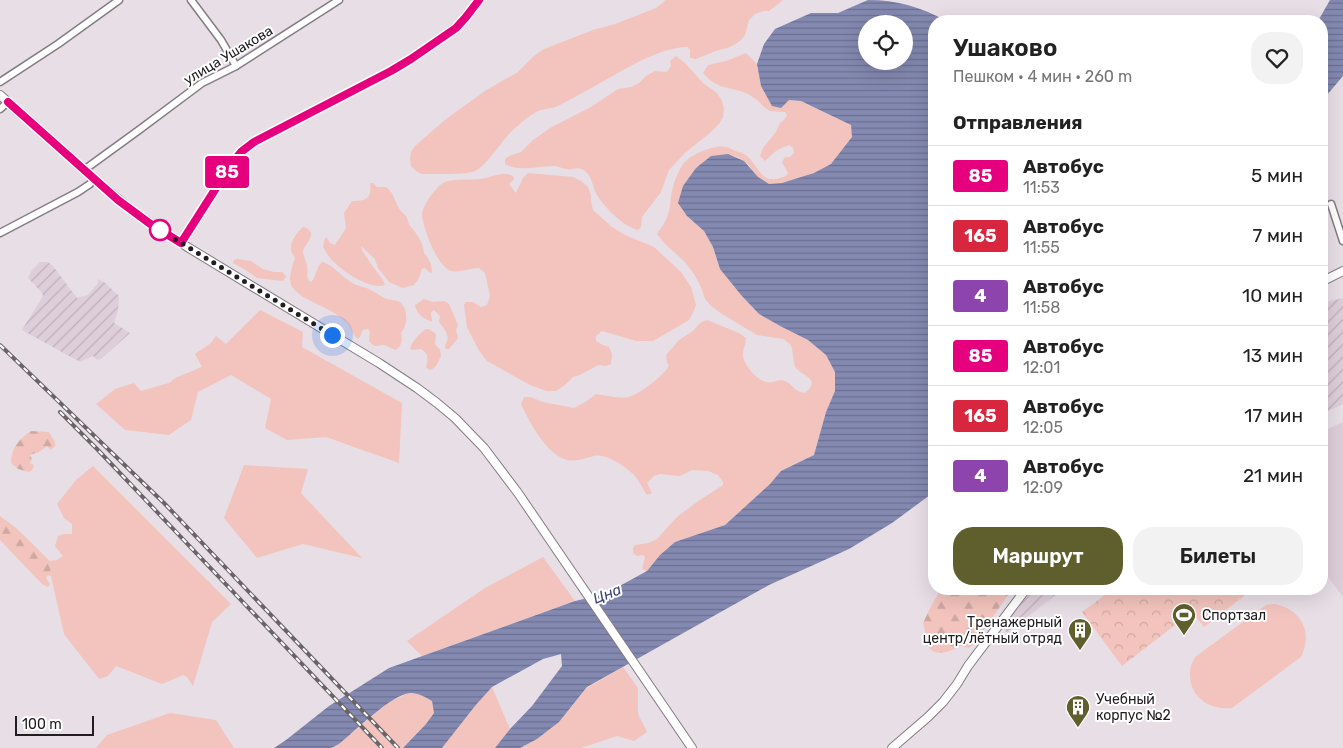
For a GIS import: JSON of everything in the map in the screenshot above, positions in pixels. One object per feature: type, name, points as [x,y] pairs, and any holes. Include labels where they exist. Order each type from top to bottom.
[{"type":"street","points":[[0,82],[58,44],[119,0]]},
{"type":"street","points":[[191,0],[221,40],[236,66]]},
{"type":"street","name":"улица Ушакова","points":[[84,170],[202,83],[236,66],[339,0]]},
{"type":"street","points":[[181,243],[241,152],[254,142],[411,59],[456,28],[479,0]]},
{"type":"street","points":[[0,96],[139,216],[379,364],[438,403],[468,431],[484,448],[518,493],[692,748]]},
{"type":"street","points":[[0,109],[8,102]]},
{"type":"street","points":[[0,233],[78,192],[94,179]]},
{"type":"street","points":[[1332,204],[1343,241]]},
{"type":"street","points":[[1328,278],[1343,271]]},
{"type":"street","points":[[892,748],[943,702],[1021,595]]},
{"type":"shaded area","points":[[40,262],[48,262],[53,266],[77,298],[88,295],[98,283],[98,279],[104,282],[119,296],[118,310],[114,323],[130,333],[101,359],[97,360],[93,356],[80,362],[22,330],[43,296],[28,278],[32,270]]},
{"type":"shaded area","points":[[1343,298],[1343,404],[1328,411],[1328,301]]},
{"type":"shaded area","points":[[1343,422],[1343,597],[1328,577],[1328,429]]},
{"type":"shaded area","points":[[1055,595],[1007,633],[1003,628],[1027,596]]},
{"type":"green space","points":[[666,0],[783,0],[769,11],[755,14],[749,20],[745,35],[740,41],[730,47],[696,59],[690,58],[688,47],[661,52],[632,65],[563,104],[535,113],[513,130],[484,164],[475,171],[457,174],[421,174],[411,166],[411,152],[415,146],[446,119],[485,91],[518,72],[544,49],[656,8]]},
{"type":"green space","points":[[746,53],[757,64],[761,86],[789,100],[801,101],[851,125],[853,137],[831,164],[801,178],[782,183],[769,184],[761,180],[740,158],[728,155],[711,156],[687,216],[704,231],[713,247],[720,269],[759,314],[808,340],[826,355],[835,372],[835,391],[826,412],[814,455],[781,471],[770,484],[725,525],[675,542],[660,555],[647,571],[642,569],[645,557],[643,555],[637,556],[633,553],[635,545],[649,543],[657,539],[677,517],[723,485],[718,475],[708,471],[692,470],[680,476],[660,474],[654,476],[647,483],[652,493],[647,495],[632,473],[619,463],[608,458],[594,456],[567,460],[559,457],[540,437],[521,404],[524,397],[530,397],[543,402],[574,408],[596,394],[621,398],[633,395],[651,384],[662,374],[669,366],[666,355],[679,340],[693,331],[700,323],[707,320],[739,333],[746,338],[743,352],[744,361],[759,379],[769,382],[783,380],[798,391],[805,393],[810,388],[811,380],[795,366],[791,345],[783,339],[757,335],[711,306],[705,299],[694,274],[685,262],[657,234],[670,209],[671,194],[679,171],[690,157],[700,152],[722,146],[727,147],[743,153],[767,178],[782,177],[788,173],[782,162],[785,157],[790,157],[794,153],[793,148],[789,145],[777,150],[765,161],[760,156],[763,148],[776,132],[780,123],[785,119],[787,115],[785,112],[770,111],[748,94],[720,86],[703,73],[708,65],[726,61]]},
{"type":"green space","points":[[676,56],[703,83],[717,93],[724,109],[723,117],[711,132],[685,153],[669,170],[661,192],[642,217],[641,227],[638,230],[621,221],[605,206],[597,195],[589,176],[583,170],[578,168],[565,169],[555,166],[517,168],[505,164],[505,159],[521,152],[533,140],[550,128],[591,107],[618,89],[631,87],[655,71],[667,72],[671,66],[670,61]]},
{"type":"green space","points":[[528,173],[573,177],[581,181],[588,187],[593,210],[612,227],[625,235],[654,247],[681,272],[691,287],[696,305],[689,320],[653,341],[636,341],[602,331],[596,336],[596,341],[609,347],[612,354],[611,364],[606,366],[598,365],[573,377],[556,391],[546,391],[530,385],[487,361],[478,349],[467,327],[464,305],[466,302],[473,302],[481,307],[487,305],[490,296],[485,273],[479,268],[452,271],[444,266],[431,246],[422,216],[424,207],[430,197],[445,182],[509,174],[514,179],[509,184],[516,193],[523,178]]},
{"type":"green space","points":[[370,183],[377,187],[386,187],[391,192],[400,210],[406,216],[410,226],[419,238],[424,253],[430,262],[432,273],[425,268],[422,269],[414,285],[403,288],[389,282],[378,268],[375,259],[361,246],[385,285],[379,286],[366,283],[339,267],[331,260],[323,247],[325,238],[335,245],[346,228],[344,213],[352,201],[363,200],[368,197]]},
{"type":"green space","points":[[303,227],[311,232],[310,239],[303,250],[309,281],[313,280],[322,262],[354,284],[369,289],[386,299],[398,301],[402,304],[406,312],[406,321],[401,333],[400,345],[396,350],[384,345],[373,345],[369,341],[370,332],[368,329],[363,330],[358,339],[347,323],[340,317],[294,290],[290,280],[295,258],[291,252],[291,247],[294,237]]},
{"type":"green space","points":[[237,259],[251,261],[263,269],[282,272],[286,276],[283,281],[257,278],[233,263]]},
{"type":"green space","points":[[424,299],[433,302],[444,301],[449,304],[458,325],[456,330],[458,338],[449,349],[446,349],[445,346],[448,336],[439,322],[440,316],[434,310],[432,311],[432,322],[423,318],[417,311],[415,305]]},
{"type":"green space","points":[[260,310],[303,332],[302,347],[402,403],[399,463],[326,437],[287,440],[265,428],[271,399],[231,375],[198,392],[191,420],[169,435],[125,430],[96,404],[115,389],[134,383],[141,391],[169,383],[175,378],[202,367],[195,354],[211,343],[216,336],[226,344]]},
{"type":"green space","points":[[426,329],[436,334],[435,344],[440,350],[441,356],[436,366],[431,370],[426,367],[427,357],[424,351],[421,349],[410,349],[412,343]]},
{"type":"green space","points":[[31,431],[49,432],[55,442],[55,446],[51,450],[47,446],[39,452],[30,455],[32,459],[30,463],[34,465],[29,472],[18,469],[11,463],[11,458],[16,444]]},
{"type":"green space","points":[[244,465],[308,469],[301,493],[362,558],[303,544],[257,558],[224,518]]},
{"type":"green space","points":[[93,466],[231,604],[212,622],[193,686],[187,677],[183,675],[162,684],[116,666],[108,676],[99,679],[64,634],[51,576],[50,561],[57,560],[63,556],[55,546],[58,536],[72,534],[72,524],[64,518],[57,504],[76,480]]},
{"type":"green space","points":[[0,516],[15,527],[50,561],[51,576],[48,575],[46,578],[50,584],[48,587],[42,584],[0,540]]},
{"type":"green space","points":[[543,557],[575,601],[422,656],[407,641],[485,588]]},
{"type":"green space","points":[[937,595],[1008,595],[976,642],[969,648],[960,646],[940,653],[931,650],[926,640],[923,623]]},
{"type":"green space","points":[[1105,595],[1245,595],[1204,627],[1192,612],[1122,666],[1082,612]]},
{"type":"green space","points":[[1275,604],[1292,611],[1303,623],[1306,639],[1301,657],[1232,708],[1210,705],[1198,697],[1191,684],[1190,676],[1195,657],[1266,605]]},
{"type":"green space","points":[[623,667],[638,688],[638,714],[647,732],[634,741],[617,736],[581,748],[520,748],[537,739],[559,722],[587,688]]},
{"type":"green space","points":[[492,687],[510,729],[495,748],[442,748],[475,706]]},
{"type":"green space","points":[[409,693],[422,695],[432,701],[434,713],[403,748],[331,748],[339,744],[389,702]]},
{"type":"green space","points":[[170,713],[216,720],[234,748],[96,748],[107,735]]},
{"type":"water","name":"Цна","points":[[868,0],[889,1],[909,5],[933,15],[928,15],[928,496],[892,523],[849,549],[769,585],[587,687],[559,722],[537,739],[520,748],[495,748],[532,706],[562,666],[561,654],[543,659],[492,687],[442,748],[403,748],[434,713],[432,701],[419,694],[410,693],[393,700],[339,744],[331,748],[274,748],[329,706],[389,668],[575,601],[605,594],[647,571],[660,555],[675,542],[725,525],[770,484],[781,471],[814,455],[826,412],[835,391],[835,372],[826,355],[808,340],[759,314],[720,269],[713,247],[704,231],[687,216],[678,203],[683,186],[696,168],[711,156],[728,154],[744,161],[758,177],[769,184],[782,183],[814,173],[831,164],[852,137],[851,125],[801,101],[789,100],[781,108],[772,106],[761,86],[757,64],[764,44],[775,29],[811,13],[838,13]]},
{"type":"water","points":[[1330,0],[1343,0],[1343,76],[1328,94],[1328,15],[1321,15]]},
{"type":"railway","points":[[0,345],[164,503],[398,748]]},
{"type":"railway","points":[[60,412],[382,748]]},
{"type":"bus line","name":"85","points":[[8,102],[118,200],[149,223],[181,243],[232,163],[247,147],[411,59],[456,28],[479,0]]},
{"type":"place","name":"Спортзал","points":[[1184,636]]},
{"type":"place","name":"Тренажерный центр/лётный отряд","points":[[1080,651]]},
{"type":"place","name":"Учебный корпус №2","points":[[1078,728]]},
{"type":"route","points":[[160,230],[332,335]]}]
